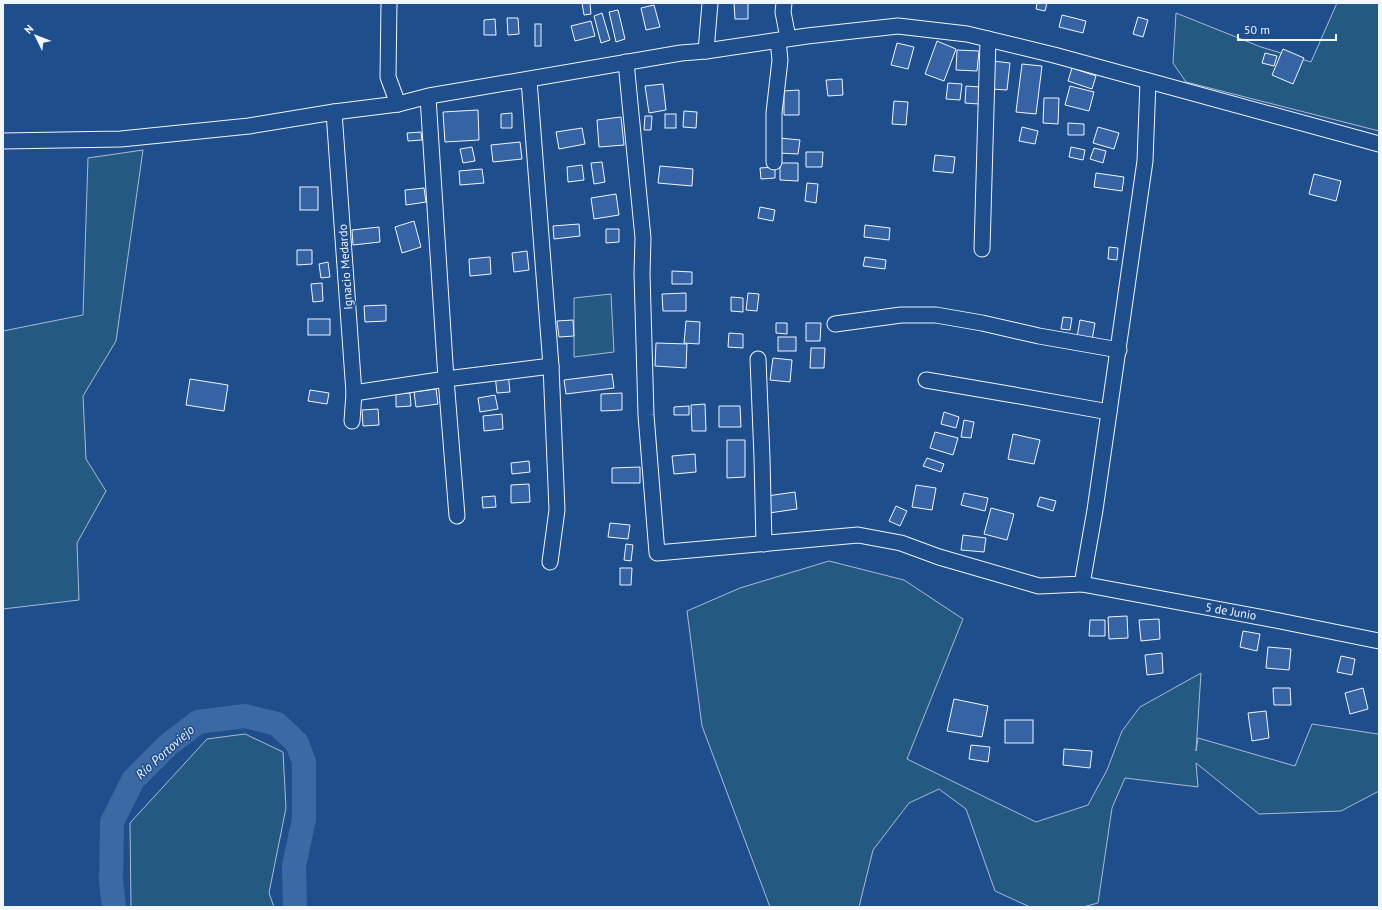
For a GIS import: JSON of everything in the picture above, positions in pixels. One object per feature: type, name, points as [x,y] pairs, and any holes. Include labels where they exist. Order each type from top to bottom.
[{"type":"street","points":[[389,3],[388,77],[398,104]]},
{"type":"street","points":[[706,51],[710,3]]},
{"type":"street","points":[[774,162],[774,113],[783,39],[782,12],[784,3]]},
{"type":"street","points":[[3,141],[121,139],[249,126],[334,112],[398,104],[428,97],[681,53],[706,51],[783,39],[898,26],[967,34],[1054,55],[1379,144]]},
{"type":"street","points":[[982,249],[988,39]]},
{"type":"street","name":"5 de Junio","points":[[626,62],[644,238],[642,273],[646,415],[657,553],[858,535],[901,543],[939,557],[1039,586],[1082,584],[1379,641]]},
{"type":"street","points":[[529,80],[551,366],[557,510],[550,562]]},
{"type":"street","points":[[1082,584],[1095,510],[1119,350],[1145,160],[1148,81]]},
{"type":"street","points":[[428,97],[446,379],[457,516]]},
{"type":"street","name":"Ignacio Medardo","points":[[334,112],[354,393],[352,421]]},
{"type":"street","points":[[835,324],[901,315],[936,315],[1119,350]]},
{"type":"street","points":[[758,358],[764,544]]},
{"type":"street","points":[[354,393],[446,379],[551,366]]},
{"type":"street","points":[[926,380],[1014,394],[1109,412]]},
{"type":"shaded area","points":[[1337,3],[1379,3],[1379,131],[1186,82],[1173,63],[1176,13],[1261,47],[1311,62]]},
{"type":"shaded area","points":[[143,150],[116,341],[83,396],[86,459],[106,491],[77,543],[79,600],[3,609],[3,331],[83,315],[88,158]]},
{"type":"shaded area","points":[[611,294],[614,352],[574,357],[574,298]]},
{"type":"shaded area","points":[[829,561],[904,580],[963,619],[907,759],[1036,822],[1088,805],[1107,770],[1122,731],[1140,707],[1201,673],[1196,751],[1198,738],[1295,766],[1312,724],[1379,733],[1379,791],[1341,811],[1259,814],[1196,763],[1198,787],[1125,778],[1112,808],[1098,903],[1083,907],[1030,907],[995,891],[966,809],[939,789],[909,803],[873,850],[859,907],[770,907],[702,726],[687,611],[740,588]]},
{"type":"shaded area","points":[[245,734],[283,752],[286,808],[269,893],[274,907],[131,907],[130,823],[207,739]]},
{"type":"building","points":[[582,3],[590,3],[591,14],[584,15]]},
{"type":"building","points":[[734,3],[748,3],[748,19],[735,19]]},
{"type":"building","points":[[1037,3],[1047,3],[1045,11],[1036,9]]},
{"type":"building","points":[[654,5],[660,27],[646,30],[641,8]]},
{"type":"building","points":[[618,10],[625,39],[616,42],[609,12]]},
{"type":"building","points":[[602,13],[610,40],[601,43],[594,16]]},
{"type":"building","points":[[1062,15],[1086,21],[1083,33],[1059,27]]},
{"type":"building","points":[[1138,17],[1148,20],[1143,37],[1133,34]]},
{"type":"building","points":[[507,18],[518,18],[519,34],[508,35]]},
{"type":"building","points":[[495,19],[496,35],[484,35],[484,20]]},
{"type":"building","points":[[591,21],[595,36],[575,41],[571,26]]},
{"type":"building","points":[[535,24],[541,24],[541,46],[535,46]]},
{"type":"building","points":[[937,41],[956,49],[944,81],[925,74]]},
{"type":"building","points":[[897,43],[914,47],[908,69],[891,65]]},
{"type":"building","points":[[1283,49],[1304,58],[1293,84],[1272,75]]},
{"type":"building","points":[[957,50],[979,51],[977,71],[956,70]]},
{"type":"building","points":[[1265,53],[1277,56],[1274,66],[1262,63]]},
{"type":"building","points":[[993,61],[1010,63],[1007,90],[991,89]]},
{"type":"building","points":[[1022,64],[1042,66],[1036,114],[1016,112]]},
{"type":"building","points":[[1072,68],[1096,76],[1092,89],[1068,81]]},
{"type":"building","points":[[842,79],[843,95],[828,96],[826,80]]},
{"type":"building","points":[[948,83],[962,84],[960,100],[946,99]]},
{"type":"building","points":[[663,84],[666,110],[649,113],[645,86]]},
{"type":"building","points":[[966,86],[980,87],[979,104],[965,103]]},
{"type":"building","points":[[1070,86],[1094,92],[1089,111],[1065,105]]},
{"type":"building","points":[[799,90],[799,115],[784,115],[784,91]]},
{"type":"building","points":[[1044,98],[1059,98],[1058,124],[1043,123]]},
{"type":"building","points":[[894,101],[908,102],[906,125],[892,124]]},
{"type":"building","points":[[478,110],[479,140],[445,142],[443,112]]},
{"type":"building","points":[[684,111],[697,112],[696,128],[683,127]]},
{"type":"building","points":[[512,113],[512,128],[501,128],[501,114]]},
{"type":"building","points":[[665,114],[676,114],[676,128],[665,128]]},
{"type":"building","points":[[645,116],[652,116],[651,130],[644,130]]},
{"type":"building","points":[[621,117],[624,145],[599,147],[597,120]]},
{"type":"building","points":[[1068,123],[1084,124],[1084,135],[1068,135]]},
{"type":"building","points":[[1022,127],[1038,131],[1035,144],[1019,141]]},
{"type":"building","points":[[1098,127],[1119,133],[1114,149],[1093,143]]},
{"type":"building","points":[[582,128],[585,144],[559,149],[556,132]]},
{"type":"building","points":[[421,132],[422,140],[408,141],[407,133]]},
{"type":"building","points":[[779,138],[800,140],[798,154],[778,153]]},
{"type":"building","points":[[520,142],[522,159],[493,162],[491,145]]},
{"type":"building","points":[[472,147],[475,161],[463,163],[460,149]]},
{"type":"building","points":[[1071,147],[1085,150],[1083,160],[1069,157]]},
{"type":"building","points":[[1094,148],[1106,151],[1103,163],[1090,159]]},
{"type":"building","points":[[806,152],[823,152],[822,167],[806,167]]},
{"type":"building","points":[[935,155],[955,157],[953,173],[933,171]]},
{"type":"building","points":[[602,162],[605,182],[594,184],[591,163]]},
{"type":"building","points":[[780,163],[798,163],[798,181],[780,180]]},
{"type":"building","points":[[582,165],[584,180],[568,182],[567,167]]},
{"type":"building","points":[[660,166],[693,169],[692,186],[658,183]]},
{"type":"building","points":[[775,167],[775,178],[761,179],[760,168]]},
{"type":"building","points":[[482,169],[484,183],[460,185],[459,171]]},
{"type":"building","points":[[1096,173],[1124,177],[1122,191],[1094,187]]},
{"type":"building","points":[[1314,174],[1341,181],[1336,201],[1309,194]]},
{"type":"building","points":[[807,183],[818,184],[816,203],[805,201]]},
{"type":"building","points":[[300,187],[318,187],[318,210],[300,210]]},
{"type":"building","points":[[424,188],[426,202],[406,205],[405,190]]},
{"type":"building","points":[[616,194],[619,215],[594,219],[591,198]]},
{"type":"building","points":[[760,207],[775,210],[773,221],[758,218]]},
{"type":"building","points":[[414,221],[421,247],[402,253],[395,227]]},
{"type":"building","points":[[579,224],[580,236],[554,239],[553,226]]},
{"type":"building","points":[[865,225],[890,228],[889,240],[864,237]]},
{"type":"building","points":[[379,227],[380,242],[353,245],[352,230]]},
{"type":"building","points":[[606,229],[619,229],[619,242],[606,243]]},
{"type":"building","points":[[1109,247],[1118,248],[1117,260],[1108,259]]},
{"type":"building","points":[[297,250],[312,250],[312,264],[297,265]]},
{"type":"building","points":[[527,251],[529,270],[514,272],[512,253]]},
{"type":"building","points":[[490,257],[491,274],[470,276],[469,259]]},
{"type":"building","points":[[865,257],[886,260],[885,269],[863,266]]},
{"type":"building","points":[[328,262],[330,277],[321,278],[319,264]]},
{"type":"building","points":[[672,271],[692,272],[692,284],[672,284]]},
{"type":"building","points":[[322,283],[323,301],[313,302],[311,284]]},
{"type":"building","points":[[686,293],[686,311],[663,311],[662,294]]},
{"type":"building","points":[[748,293],[759,294],[757,311],[746,310]]},
{"type":"building","points":[[731,297],[743,298],[743,312],[731,311]]},
{"type":"building","points":[[386,305],[386,321],[365,322],[364,306]]},
{"type":"building","points":[[1063,317],[1072,318],[1070,330],[1061,329]]},
{"type":"building","points":[[308,319],[330,319],[330,335],[308,335]]},
{"type":"building","points":[[573,320],[574,336],[559,337],[557,321]]},
{"type":"building","points":[[1080,320],[1095,323],[1092,340],[1077,337]]},
{"type":"building","points":[[686,321],[700,322],[699,344],[684,343]]},
{"type":"building","points":[[776,323],[787,323],[787,334],[776,333]]},
{"type":"building","points":[[806,323],[821,323],[820,341],[806,341]]},
{"type":"building","points":[[729,333],[743,334],[743,348],[728,347]]},
{"type":"building","points":[[778,337],[796,337],[796,351],[778,351]]},
{"type":"building","points":[[656,343],[687,344],[686,368],[655,366]]},
{"type":"building","points":[[811,348],[825,348],[824,368],[810,368]]},
{"type":"building","points":[[773,358],[792,360],[790,382],[770,380]]},
{"type":"building","points":[[508,373],[510,392],[497,393],[495,375]]},
{"type":"building","points":[[612,374],[614,388],[566,394],[564,380]]},
{"type":"building","points":[[190,379],[228,385],[224,411],[186,405]]},
{"type":"building","points":[[436,389],[438,404],[416,407],[414,392]]},
{"type":"building","points":[[310,390],[329,393],[327,404],[308,401]]},
{"type":"building","points":[[410,393],[411,406],[396,407],[396,394]]},
{"type":"building","points":[[622,393],[622,410],[601,411],[601,394]]},
{"type":"building","points":[[495,395],[498,409],[480,412],[478,398]]},
{"type":"building","points":[[705,404],[706,431],[692,431],[691,405]]},
{"type":"building","points":[[689,406],[689,415],[674,415],[674,407]]},
{"type":"building","points":[[719,406],[740,406],[741,427],[719,427]]},
{"type":"building","points":[[378,409],[379,425],[363,426],[362,410]]},
{"type":"building","points":[[944,412],[959,417],[956,428],[941,424]]},
{"type":"building","points":[[502,414],[503,429],[484,431],[483,416]]},
{"type":"building","points":[[964,420],[974,422],[971,438],[961,437]]},
{"type":"building","points":[[935,432],[958,438],[953,455],[930,448]]},
{"type":"building","points":[[1013,434],[1040,440],[1034,464],[1008,459]]},
{"type":"building","points":[[727,440],[745,440],[745,477],[727,478]]},
{"type":"building","points":[[695,454],[696,472],[674,474],[672,456]]},
{"type":"building","points":[[927,458],[944,464],[941,472],[923,466]]},
{"type":"building","points":[[529,461],[530,472],[512,474],[511,463]]},
{"type":"building","points":[[640,467],[640,483],[612,483],[612,468]]},
{"type":"building","points":[[529,484],[530,502],[511,503],[511,485]]},
{"type":"building","points":[[916,485],[936,488],[932,510],[912,507]]},
{"type":"building","points":[[795,492],[797,509],[769,513],[767,496]]},
{"type":"building","points":[[964,493],[988,498],[985,511],[961,505]]},
{"type":"building","points":[[495,496],[496,507],[483,508],[482,497]]},
{"type":"building","points":[[1040,497],[1056,501],[1053,511],[1037,506]]},
{"type":"building","points":[[896,506],[907,511],[900,526],[889,521]]},
{"type":"building","points":[[991,508],[1014,514],[1007,540],[984,534]]},
{"type":"building","points":[[610,523],[630,525],[628,539],[608,537]]},
{"type":"building","points":[[963,535],[986,538],[984,552],[961,550]]},
{"type":"building","points":[[626,544],[633,545],[631,561],[624,560]]},
{"type":"building","points":[[620,568],[632,568],[631,585],[620,585]]},
{"type":"building","points":[[1127,616],[1128,638],[1109,639],[1108,617]]},
{"type":"building","points":[[1159,619],[1160,639],[1141,641],[1139,620]]},
{"type":"building","points":[[1090,620],[1105,620],[1105,636],[1089,636]]},
{"type":"building","points":[[1243,631],[1260,634],[1257,651],[1240,647]]},
{"type":"building","points":[[1268,647],[1291,649],[1289,670],[1266,668]]},
{"type":"building","points":[[1162,653],[1163,673],[1147,675],[1145,655]]},
{"type":"building","points":[[1341,656],[1355,659],[1352,675],[1337,672]]},
{"type":"building","points":[[1273,688],[1290,688],[1291,705],[1274,705]]},
{"type":"building","points":[[1363,688],[1368,709],[1350,714],[1345,693]]},
{"type":"building","points":[[954,699],[988,706],[982,737],[947,731]]},
{"type":"building","points":[[1266,711],[1269,738],[1252,741],[1248,713]]},
{"type":"building","points":[[1005,720],[1033,720],[1033,743],[1005,743]]},
{"type":"building","points":[[971,745],[990,747],[988,762],[969,759]]},
{"type":"building","points":[[1064,749],[1092,751],[1090,768],[1063,765]]},
{"type":"waterway","name":"Río Portoviejo","points":[[114,907],[111,881],[112,822],[133,780],[168,745],[198,722],[245,716],[277,724],[297,743],[304,762],[304,819],[294,866],[295,907]]}]
